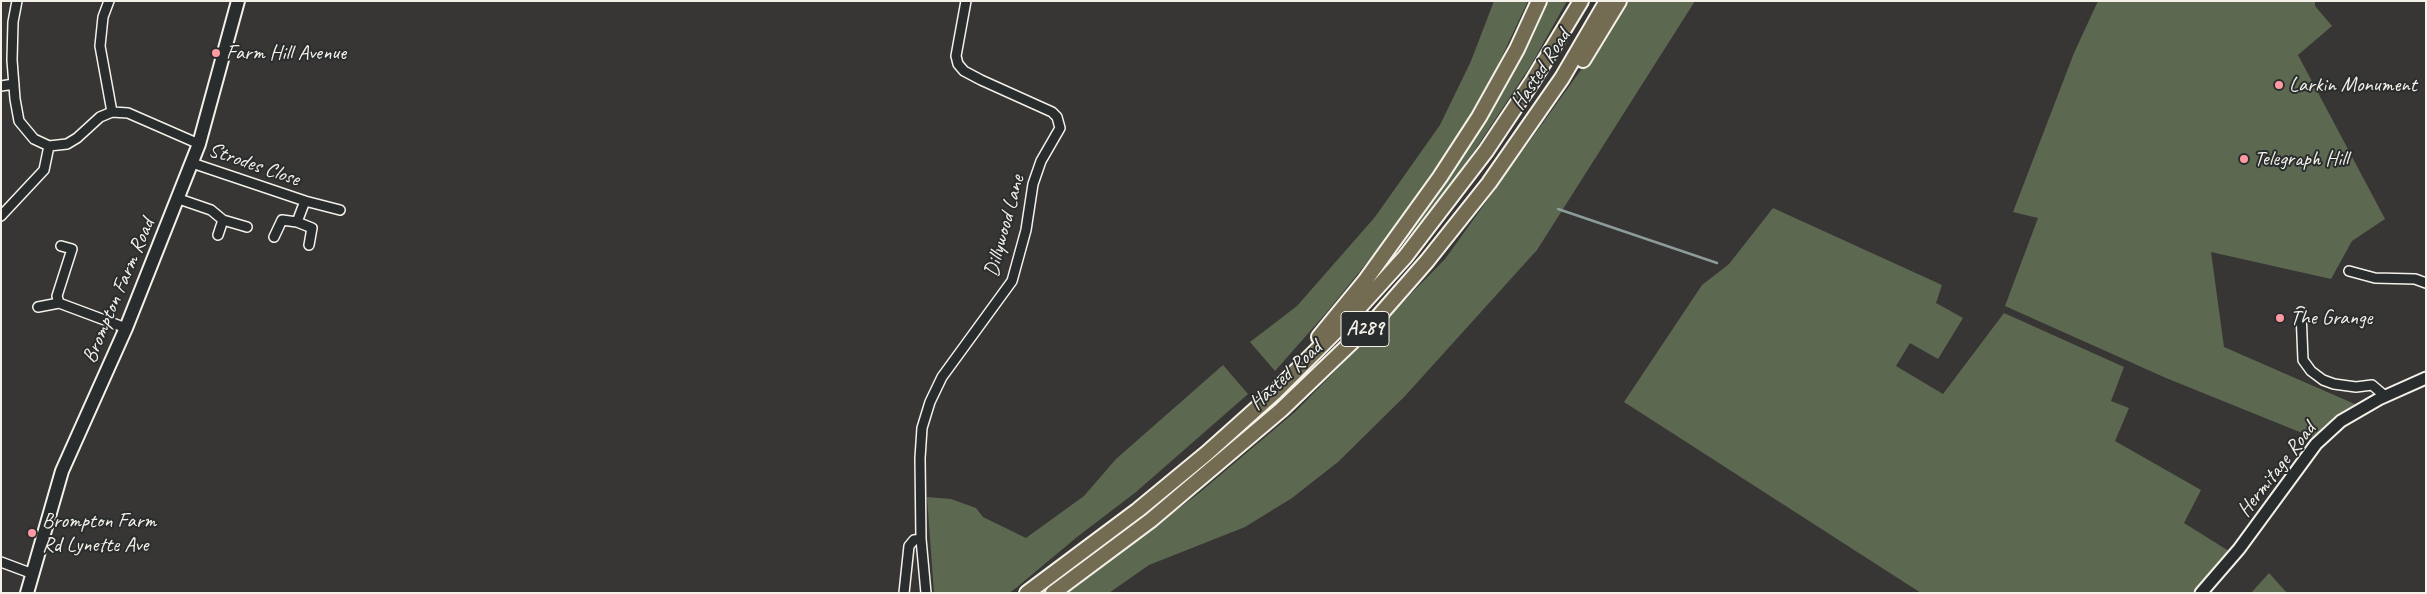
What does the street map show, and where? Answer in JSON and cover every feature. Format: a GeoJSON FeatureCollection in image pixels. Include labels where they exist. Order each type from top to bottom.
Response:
{"type":"FeatureCollection","features":[{"type":"Feature","properties":{"kind":"main road","name":"Brompton Farm Road"},"geometry":{"type":"LineString","coordinates":[[27,593],[62,471],[126,328],[179,199],[199,144],[238,1]]}},
{"type":"Feature","properties":{"kind":"main road","name":"A289"},"geometry":{"type":"LineString","coordinates":[[1275,392],[1365,281],[1416,212],[1479,116],[1516,49],[1539,1]]}},
{"type":"Feature","properties":{"kind":"main road","name":"Hasted Road"},"geometry":{"type":"LineString","coordinates":[[1027,593],[1138,510],[1207,453],[1275,392],[1338,330],[1405,257],[1510,117],[1581,1]]}},
{"type":"Feature","properties":{"kind":"main road","name":"Hasted Road"},"geometry":{"type":"LineString","coordinates":[[1053,593],[1151,520],[1281,410],[1378,317],[1443,241],[1489,183],[1562,78],[1607,1]]}},
{"type":"Feature","properties":{"kind":"main road","name":"A289"},"geometry":{"type":"LineString","coordinates":[[1378,317],[1436,260],[1515,159],[1562,92],[1619,1]]}},
{"type":"Feature","properties":{"kind":"street"},"geometry":{"type":"LineString","coordinates":[[17,1],[13,22],[14,84],[20,121],[34,139],[49,146],[68,144],[100,117],[112,112],[128,113],[199,144]]}},
{"type":"Feature","properties":{"kind":"street"},"geometry":{"type":"LineString","coordinates":[[109,1],[103,17],[100,46],[112,112]]}},
{"type":"Feature","properties":{"kind":"street","name":"Dillywood Lane"},"geometry":{"type":"LineString","coordinates":[[926,593],[921,540],[920,458],[922,428],[930,402],[942,378],[1012,281],[1026,230],[1033,184],[1041,161],[1060,128],[1057,117],[1052,112],[981,80],[964,71],[958,64],[956,56],[966,1]]}},
{"type":"Feature","properties":{"kind":"street"},"geometry":{"type":"LineString","coordinates":[[1,86],[14,84]]}},
{"type":"Feature","properties":{"kind":"street"},"geometry":{"type":"LineString","coordinates":[[1,216],[44,170],[49,146]]}},
{"type":"Feature","properties":{"kind":"street","name":"Strodes Close"},"geometry":{"type":"LineString","coordinates":[[192,163],[340,210]]}},
{"type":"Feature","properties":{"kind":"street"},"geometry":{"type":"LineString","coordinates":[[179,199],[211,210],[223,220],[247,227]]}},
{"type":"Feature","properties":{"kind":"street","name":"Strodes Close"},"geometry":{"type":"LineString","coordinates":[[298,222],[305,200]]}},
{"type":"Feature","properties":{"kind":"street"},"geometry":{"type":"LineString","coordinates":[[218,235],[223,220]]}},
{"type":"Feature","properties":{"kind":"street","name":"Strodes Close"},"geometry":{"type":"LineString","coordinates":[[274,231],[282,220],[298,222],[312,228],[312,241]]}},
{"type":"Feature","properties":{"kind":"street"},"geometry":{"type":"LineString","coordinates":[[59,303],[57,296],[72,250],[61,246]]}},
{"type":"Feature","properties":{"kind":"street"},"geometry":{"type":"LineString","coordinates":[[2349,271],[2375,278],[2415,279],[2426,283]]}},
{"type":"Feature","properties":{"kind":"street"},"geometry":{"type":"LineString","coordinates":[[38,307],[59,303],[126,328]]}},
{"type":"Feature","properties":{"kind":"street"},"geometry":{"type":"LineString","coordinates":[[2301,312],[2303,360],[2311,371],[2323,380],[2334,384],[2356,387],[2372,385],[2385,396]]}},
{"type":"Feature","properties":{"kind":"street","name":"Hermitage Road"},"geometry":{"type":"LineString","coordinates":[[2201,593],[2239,549],[2316,444],[2341,421],[2385,396],[2426,378]]}},
{"type":"Feature","properties":{"kind":"street"},"geometry":{"type":"LineString","coordinates":[[904,593],[909,546],[914,540],[921,540]]}},
{"type":"Feature","properties":{"kind":"street"},"geometry":{"type":"LineString","coordinates":[[1,562],[33,574]]}},
{"type":"Feature","properties":{"kind":"green space"},"geometry":{"type":"Polygon","coordinates":[[[1494,1],[1528,1],[1484,95],[1438,167],[1382,244],[1327,312],[1275,371],[1250,342],[1297,306],[1375,217],[1440,125],[1471,61],[1494,1]]]}},
{"type":"Feature","properties":{"kind":"green space"},"geometry":{"type":"Polygon","coordinates":[[[1544,1],[1567,1],[1531,65],[1477,147],[1436,205],[1390,259],[1388,257],[1544,1]]]}},
{"type":"Feature","properties":{"kind":"green space"},"geometry":{"type":"Polygon","coordinates":[[[1624,1],[1695,1],[1537,250],[1405,396],[1338,462],[1292,498],[1245,527],[1149,565],[1109,593],[1066,593],[1199,493],[1296,411],[1445,259],[1593,53],[1624,1]]]}},
{"type":"Feature","properties":{"kind":"green space"},"geometry":{"type":"Polygon","coordinates":[[[2098,1],[2315,1],[2315,6],[2332,26],[2298,55],[2385,219],[2352,241],[2331,279],[2211,252],[2224,347],[2357,405],[2312,437],[2166,378],[2005,306],[2038,218],[2013,212],[2074,53],[2098,1]]]}},
{"type":"Feature","properties":{"kind":"green space"},"geometry":{"type":"Polygon","coordinates":[[[1773,208],[1942,285],[1936,303],[1963,318],[1938,359],[1910,343],[1896,366],[1943,394],[2004,313],[2124,367],[2111,401],[2129,408],[2115,441],[2201,490],[2184,523],[2232,553],[2194,593],[1921,593],[1624,402],[1702,285],[1729,264],[1773,208]]]}},
{"type":"Feature","properties":{"kind":"green space"},"geometry":{"type":"Polygon","coordinates":[[[1223,365],[1248,394],[1136,492],[1077,537],[1016,588],[1009,593],[934,593],[927,497],[951,499],[976,508],[983,517],[1026,538],[1084,496],[1116,459],[1223,365]]]}},
{"type":"Feature","properties":{"kind":"green space"},"geometry":{"type":"Polygon","coordinates":[[[2269,573],[2287,593],[2251,593],[2269,573]]]}},
{"type":"Feature","properties":{"kind":"waterway"},"geometry":{"type":"LineString","coordinates":[[1558,209],[1717,263]]}},
{"type":"Feature","properties":{"kind":"place","name":"Farm Hill Avenue"},"geometry":{"type":"Point","coordinates":[216,53]}},
{"type":"Feature","properties":{"kind":"place","name":"Larkin Monument"},"geometry":{"type":"Point","coordinates":[2279,85]}},
{"type":"Feature","properties":{"kind":"place","name":"Telegraph Hill"},"geometry":{"type":"Point","coordinates":[2244,159]}},
{"type":"Feature","properties":{"kind":"place","name":"The Grange"},"geometry":{"type":"Point","coordinates":[2280,318]}},
{"type":"Feature","properties":{"kind":"place","name":"Brompton Farm Rd Lynette Ave"},"geometry":{"type":"Point","coordinates":[32,533]}}]}
